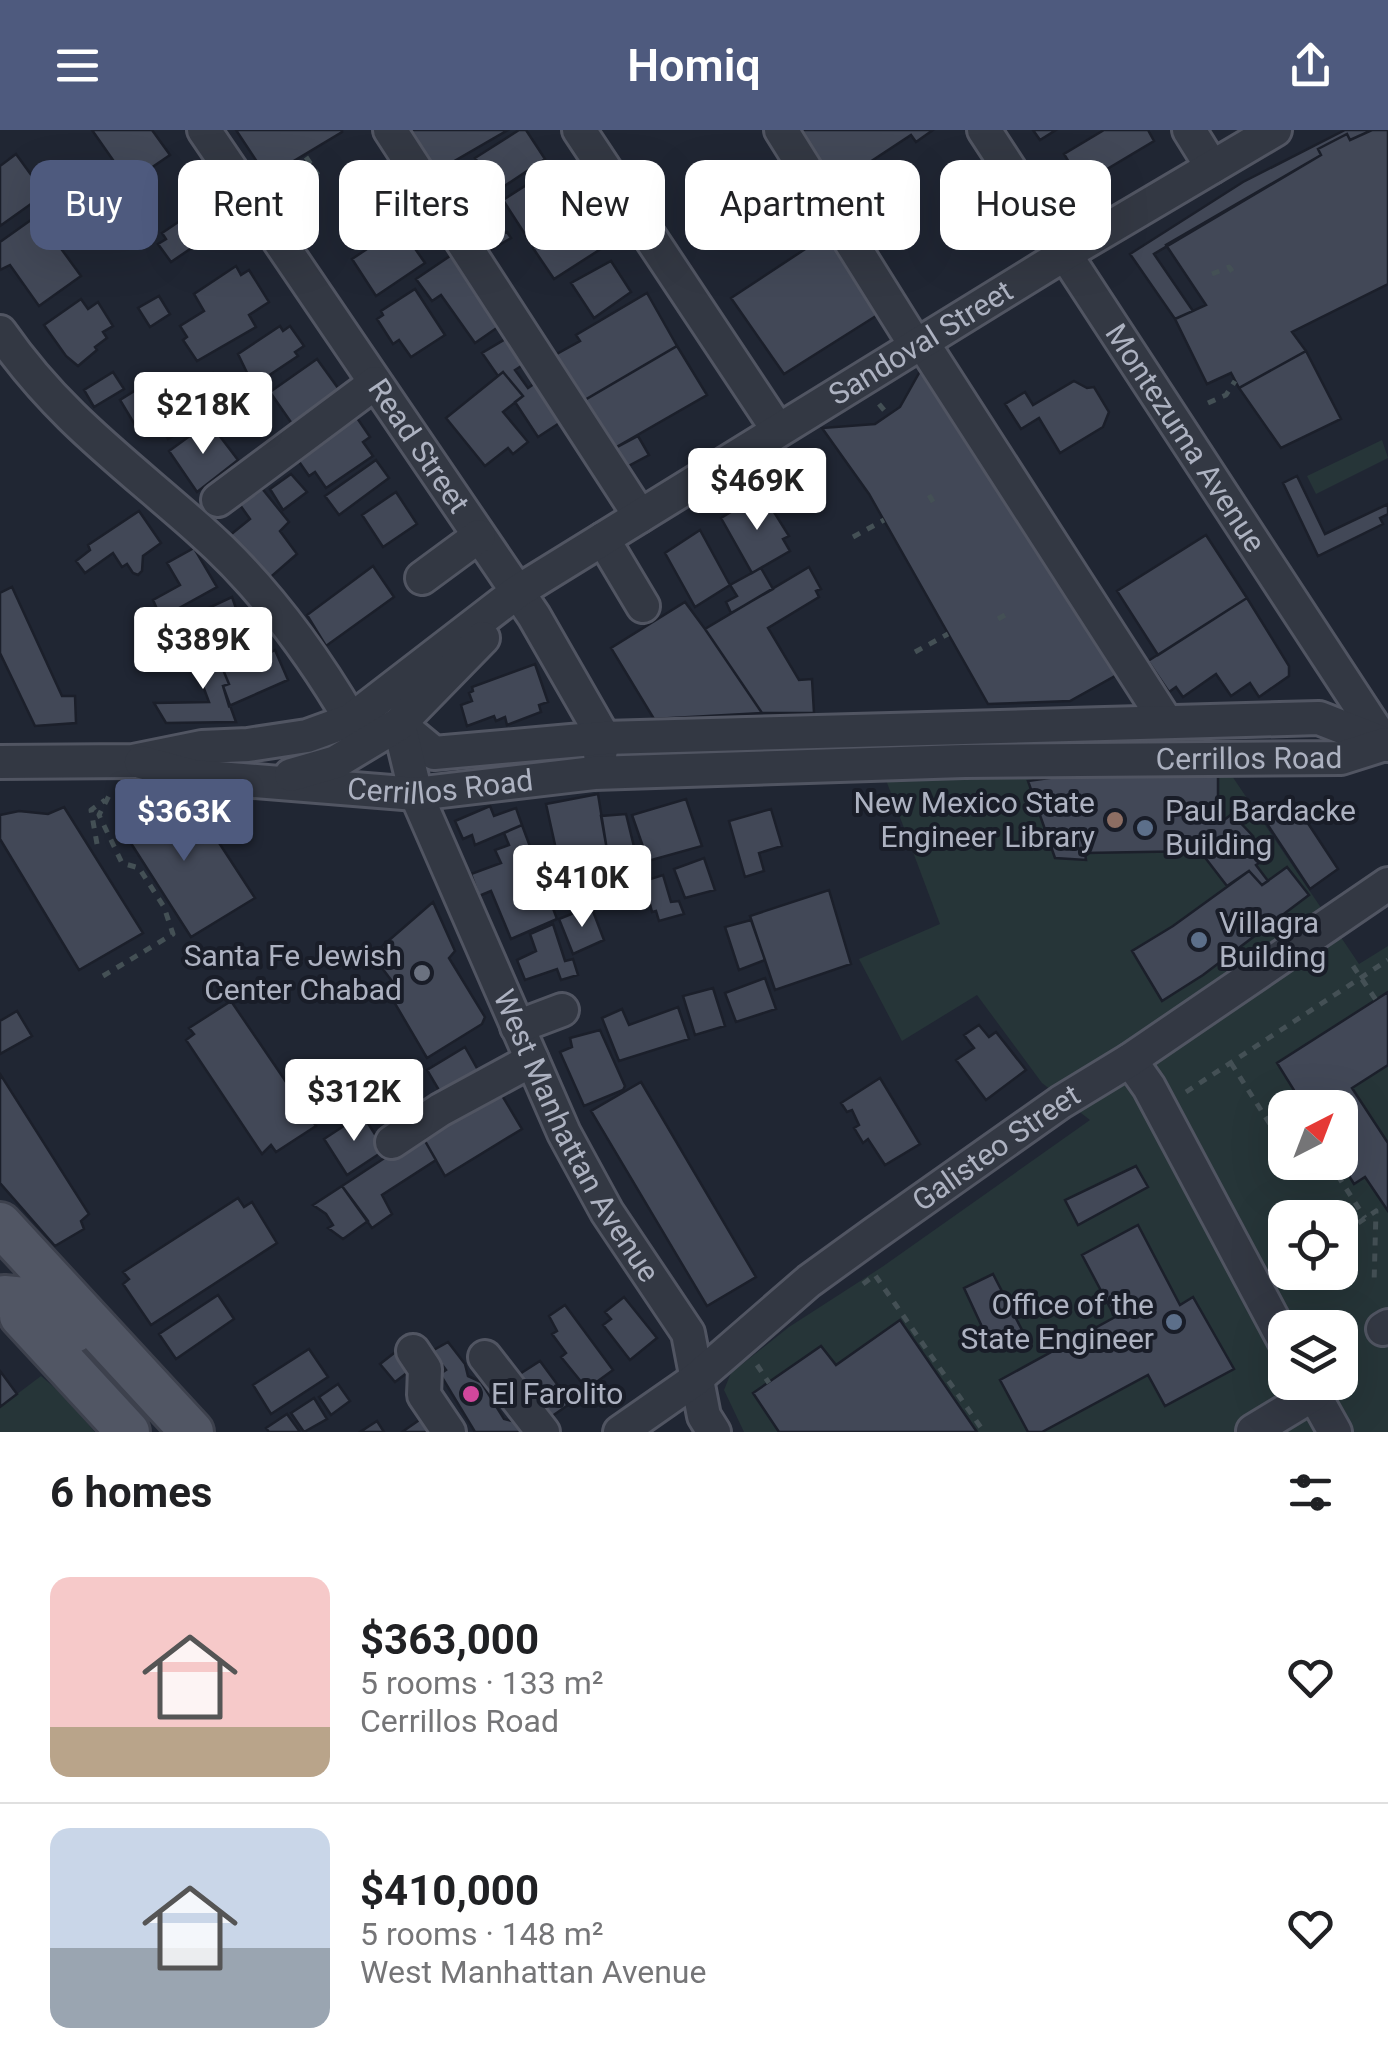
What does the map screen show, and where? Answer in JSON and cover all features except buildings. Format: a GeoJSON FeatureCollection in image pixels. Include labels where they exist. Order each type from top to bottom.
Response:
{"type":"FeatureCollection","features":[{"type":"Feature","properties":{"kind":"main road"},"geometry":{"type":"LineString","coordinates":[[0,1224],[179,1416]]}},
{"type":"Feature","properties":{"kind":"main road"},"geometry":{"type":"LineString","coordinates":[[1,1288],[45,1273]]}},
{"type":"Feature","properties":{"kind":"main road"},"geometry":{"type":"LineString","coordinates":[[1,1288],[46,1301],[97,1356],[179,1416]]}},
{"type":"Feature","properties":{"kind":"main road"},"geometry":{"type":"LineString","coordinates":[[1,1288],[128,1432]]}},
{"type":"Feature","properties":{"kind":"street","name":"Read Street"},"geometry":{"type":"LineString","coordinates":[[204,130],[517,592],[604,738]]}},
{"type":"Feature","properties":{"kind":"street"},"geometry":{"type":"LineString","coordinates":[[390,130],[640,516]]}},
{"type":"Feature","properties":{"kind":"street"},"geometry":{"type":"LineString","coordinates":[[579,130],[778,430]]}},
{"type":"Feature","properties":{"kind":"street"},"geometry":{"type":"LineString","coordinates":[[781,130],[1165,720]]}},
{"type":"Feature","properties":{"kind":"street","name":"Montezuma Avenue"},"geometry":{"type":"LineString","coordinates":[[984,130],[1387,745]]}},
{"type":"Feature","properties":{"kind":"street"},"geometry":{"type":"LineString","coordinates":[[1188,130],[1212,167]]}},
{"type":"Feature","properties":{"kind":"street","name":"Sandoval Street"},"geometry":{"type":"LineString","coordinates":[[351,720],[517,592],[1065,254],[1275,130]]}},
{"type":"Feature","properties":{"kind":"street"},"geometry":{"type":"LineString","coordinates":[[0,332],[58,407],[202,532],[252,583],[305,651],[351,720]]}},
{"type":"Feature","properties":{"kind":"street"},"geometry":{"type":"LineString","coordinates":[[218,500],[375,383]]}},
{"type":"Feature","properties":{"kind":"street"},"geometry":{"type":"LineString","coordinates":[[422,578],[480,536]]}},
{"type":"Feature","properties":{"kind":"street"},"geometry":{"type":"LineString","coordinates":[[603,539],[643,606]]}},
{"type":"Feature","properties":{"kind":"street","name":"Sandoval Street"},"geometry":{"type":"LineString","coordinates":[[272,780],[336,762],[399,724],[475,648],[517,592]]}},
{"type":"Feature","properties":{"kind":"street","name":"Cerrillos Road"},"geometry":{"type":"LineString","coordinates":[[248,745],[280,758],[305,757],[399,724],[434,753],[604,738],[1320,718],[1387,745]]}},
{"type":"Feature","properties":{"kind":"street","name":"Cerrillos Road"},"geometry":{"type":"LineString","coordinates":[[134,760],[202,747],[307,736],[351,720]]}},
{"type":"Feature","properties":{"kind":"street","name":"West Manhattan Avenue"},"geometry":{"type":"LineString","coordinates":[[399,724],[416,794],[564,1133],[607,1212],[688,1333],[704,1416],[714,1432]]}},
{"type":"Feature","properties":{"kind":"street"},"geometry":{"type":"LineString","coordinates":[[594,773],[604,738]]}},
{"type":"Feature","properties":{"kind":"street","name":"Cerrillos Road"},"geometry":{"type":"LineString","coordinates":[[4,753],[134,760],[192,776],[416,794],[594,773],[964,761],[1341,758],[1387,745]]}},
{"type":"Feature","properties":{"kind":"street","name":"Galisteo Street"},"geometry":{"type":"LineString","coordinates":[[620,1432],[696,1378],[809,1281],[1061,1102],[1130,1060],[1388,884]]}},
{"type":"Feature","properties":{"kind":"street"},"geometry":{"type":"LineString","coordinates":[[518,1027],[562,1010]]}},
{"type":"Feature","properties":{"kind":"street"},"geometry":{"type":"LineString","coordinates":[[392,1142],[440,1110],[532,1060]]}},
{"type":"Feature","properties":{"kind":"street"},"geometry":{"type":"LineString","coordinates":[[1130,1060],[1268,1310]]}},
{"type":"Feature","properties":{"kind":"street"},"geometry":{"type":"LineString","coordinates":[[413,1350],[425,1369],[424,1395],[449,1432]]}},
{"type":"Feature","properties":{"kind":"street"},"geometry":{"type":"LineString","coordinates":[[485,1357],[543,1432]]}},
{"type":"Feature","properties":{"kind":"street"},"geometry":{"type":"LineString","coordinates":[[1253,1431],[1294,1400]]}},
{"type":"Feature","properties":{"kind":"street"},"geometry":{"type":"LineString","coordinates":[[1317,1400],[1335,1432]]}},
{"type":"Feature","properties":{"kind":"path"},"geometry":{"type":"LineString","coordinates":[[1212,274],[1229,267],[1236,278]]}},
{"type":"Feature","properties":{"kind":"path"},"geometry":{"type":"LineString","coordinates":[[1208,403],[1226,396],[1236,381]]}},
{"type":"Feature","properties":{"kind":"path"},"geometry":{"type":"LineString","coordinates":[[929,495],[935,505]]}},
{"type":"Feature","properties":{"kind":"path"},"geometry":{"type":"LineString","coordinates":[[853,536],[884,520]]}},
{"type":"Feature","properties":{"kind":"path"},"geometry":{"type":"LineString","coordinates":[[998,619],[1010,612]]}},
{"type":"Feature","properties":{"kind":"path"},"geometry":{"type":"LineString","coordinates":[[916,652],[948,634]]}},
{"type":"Feature","properties":{"kind":"path"},"geometry":{"type":"LineString","coordinates":[[166,791],[193,824],[214,830]]}},
{"type":"Feature","properties":{"kind":"path"},"geometry":{"type":"LineString","coordinates":[[97,844],[91,810],[111,793],[99,815],[122,862],[139,868],[158,896],[173,934],[103,976]]}},
{"type":"Feature","properties":{"kind":"path"},"geometry":{"type":"LineString","coordinates":[[1186,1092],[1388,960]]}},
{"type":"Feature","properties":{"kind":"path"},"geometry":{"type":"LineString","coordinates":[[1353,966],[1376,1000]]}},
{"type":"Feature","properties":{"kind":"path"},"geometry":{"type":"LineString","coordinates":[[1230,1063],[1268,1121]]}},
{"type":"Feature","properties":{"kind":"path"},"geometry":{"type":"LineString","coordinates":[[1340,1180],[1364,1218]]}},
{"type":"Feature","properties":{"kind":"path"},"geometry":{"type":"LineString","coordinates":[[1358,1222],[1384,1206]]}},
{"type":"Feature","properties":{"kind":"path"},"geometry":{"type":"LineString","coordinates":[[1374,1285],[1376,1210]]}},
{"type":"Feature","properties":{"kind":"path"},"geometry":{"type":"LineString","coordinates":[[863,1284],[875,1275],[984,1432]]}},
{"type":"Feature","properties":{"kind":"path"},"geometry":{"type":"LineString","coordinates":[[750,1354],[769,1382]]}},
{"type":"Feature","properties":{"kind":"shaded area"},"geometry":{"type":"Polygon","coordinates":[[[1382,440],[1388,458],[1316,494],[1307,476],[1382,440]]]}},
{"type":"Feature","properties":{"kind":"shaded area"},"geometry":{"type":"Polygon","coordinates":[[[1230,773],[1359,964],[1388,946],[1388,1432],[744,1432],[724,1390],[731,1373],[789,1327],[882,1267],[1090,1120],[1042,1083],[977,995],[902,1041],[859,959],[940,924],[886,780],[1012,774],[1230,773]]]}},
{"type":"Feature","properties":{"kind":"shaded area"},"geometry":{"type":"Polygon","coordinates":[[[41,1376],[95,1432],[0,1432],[0,1407],[41,1376]]]}},
{"type":"Feature","properties":{"kind":"place","name":"New Mexico State Engineer Library"},"geometry":{"type":"Point","coordinates":[1115,820]}},
{"type":"Feature","properties":{"kind":"place","name":"Paul Bardacke Building"},"geometry":{"type":"Point","coordinates":[1145,828]}},
{"type":"Feature","properties":{"kind":"place","name":"Villagra Building"},"geometry":{"type":"Point","coordinates":[1199,940]}},
{"type":"Feature","properties":{"kind":"place","name":"Santa Fe Jewish Center Chabad"},"geometry":{"type":"Point","coordinates":[422,973]}},
{"type":"Feature","properties":{"kind":"place","name":"Office of the State Engineer"},"geometry":{"type":"Point","coordinates":[1174,1322]}},
{"type":"Feature","properties":{"kind":"place","name":"El Farolito"},"geometry":{"type":"Point","coordinates":[471,1394]}}]}
